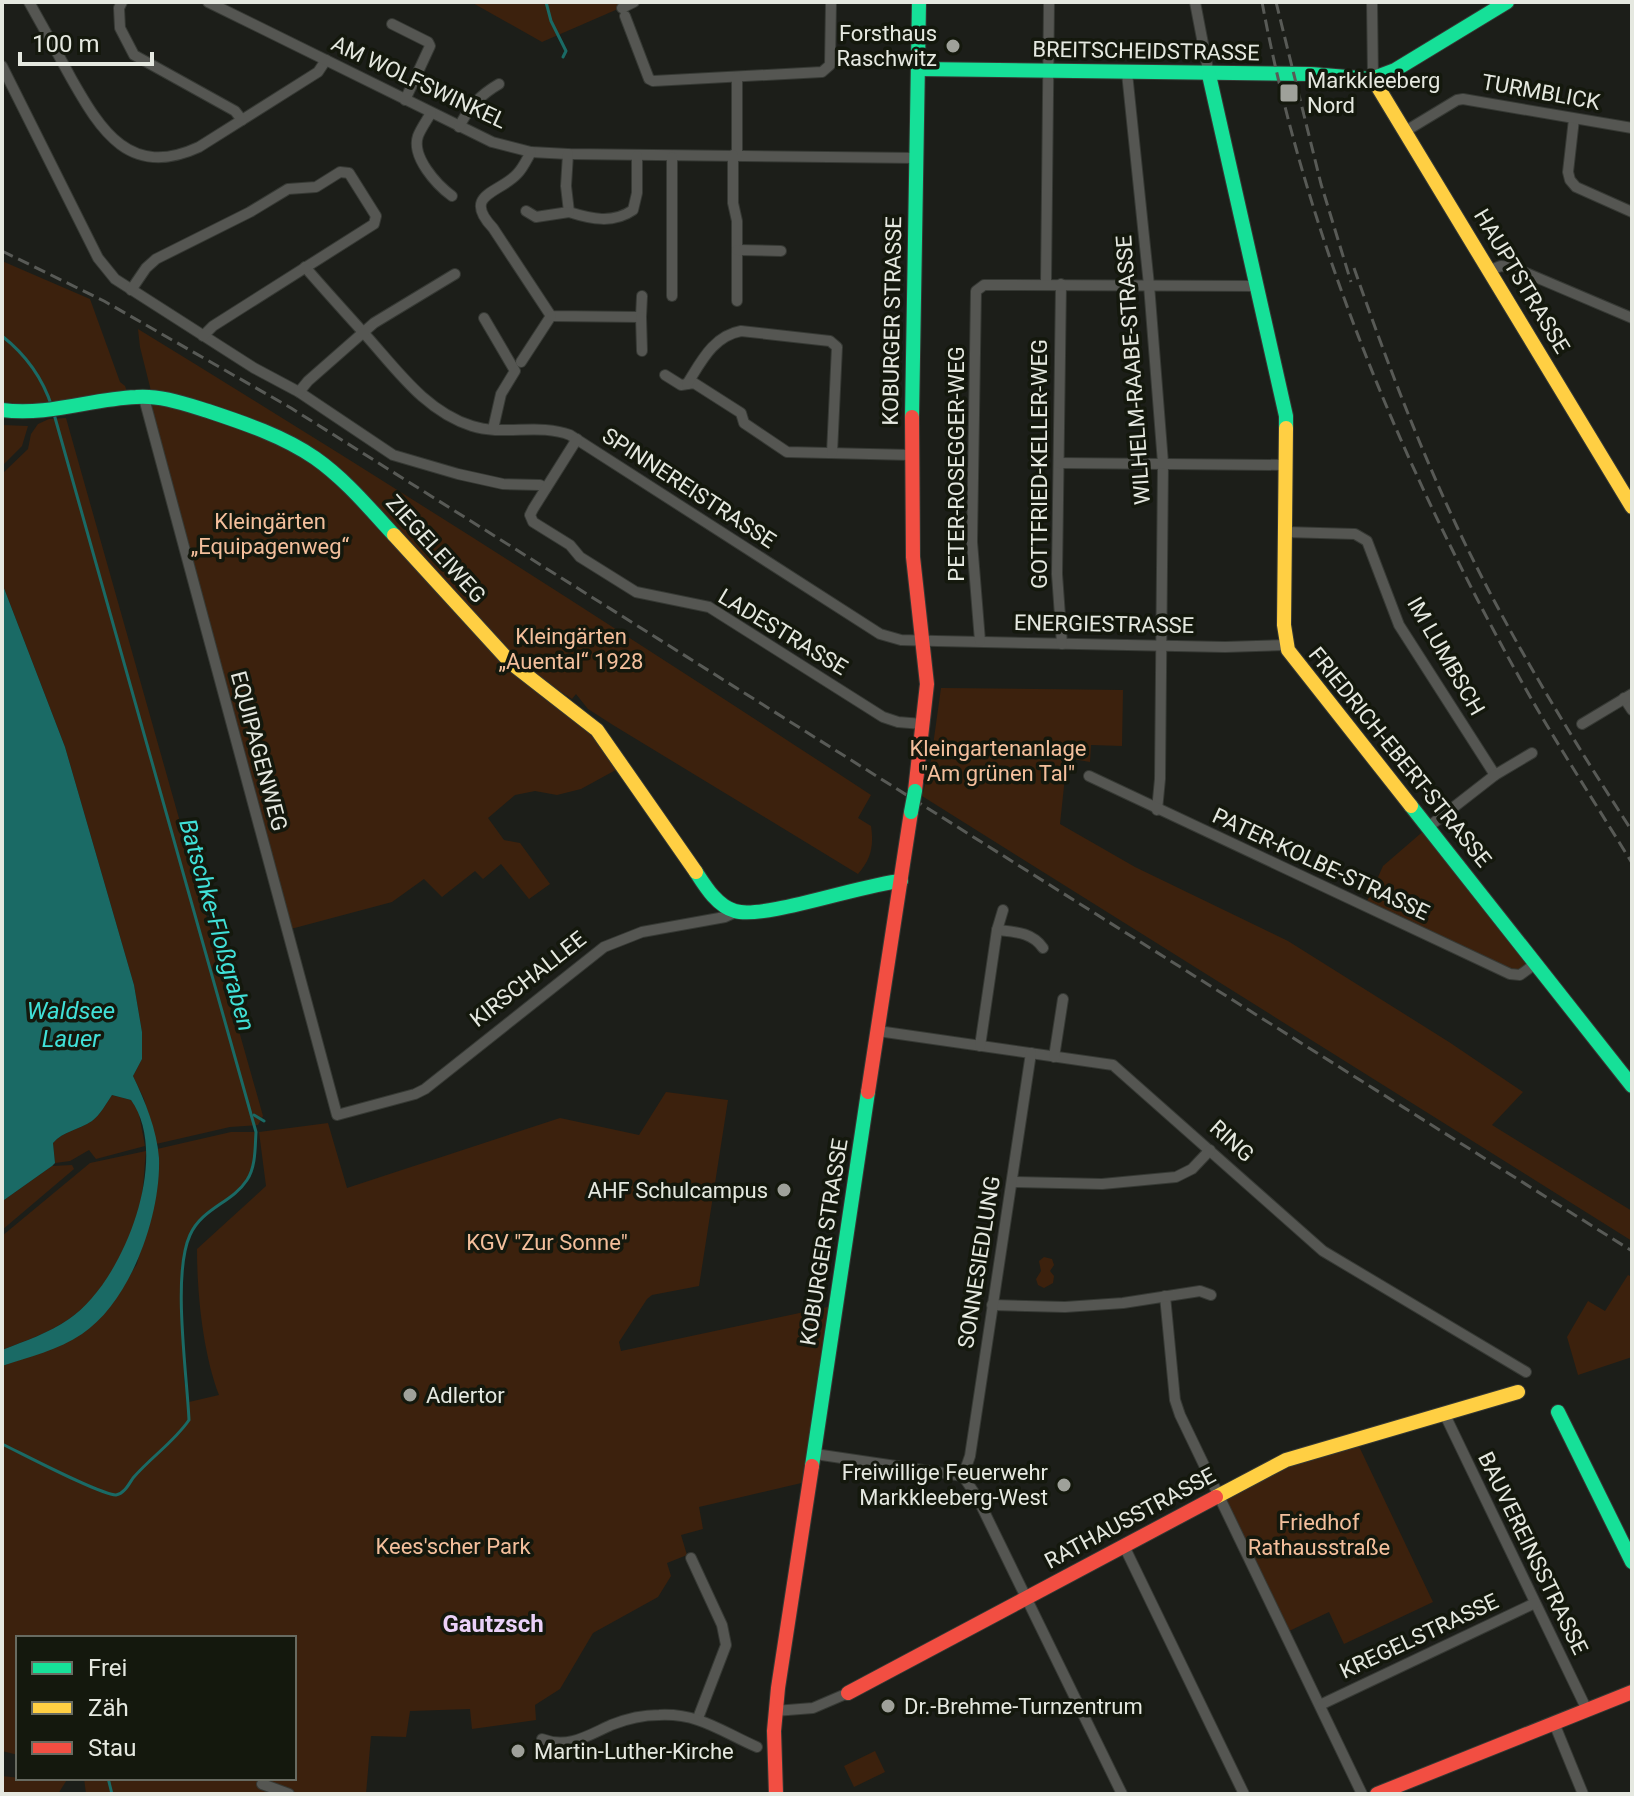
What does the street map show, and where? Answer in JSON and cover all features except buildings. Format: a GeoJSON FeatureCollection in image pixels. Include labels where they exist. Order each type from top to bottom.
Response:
{"type":"FeatureCollection","features":[{"type":"Feature","properties":{"kind":"main road","name":"KOBURGER STRASSE"},"geometry":{"type":"LineString","coordinates":[[776,1794],[775,1711],[915,791],[922,724],[924,696],[918,667],[920,641],[913,557],[911,455],[919,2]]}},
{"type":"Feature","properties":{"kind":"main road"},"geometry":{"type":"LineString","coordinates":[[1373,79],[1395,70],[1507,2]]}},
{"type":"Feature","properties":{"kind":"main road","name":"BREITSCHEIDSTRASSE"},"geometry":{"type":"LineString","coordinates":[[918,69],[1311,74],[1373,79]]}},
{"type":"Feature","properties":{"kind":"main road"},"geometry":{"type":"LineString","coordinates":[[1389,107],[1388,89],[1395,70]]}},
{"type":"Feature","properties":{"kind":"main road","name":"FRIEDRICH-EBERT-STRASSE"},"geometry":{"type":"LineString","coordinates":[[1209,75],[1285,406],[1286,645],[1294,661],[1632,1086]]}},
{"type":"Feature","properties":{"kind":"main road","name":"HAUPTSTRASSE"},"geometry":{"type":"LineString","coordinates":[[1373,79],[1632,507]]}},
{"type":"Feature","properties":{"kind":"main road","name":"ZIEGELEIWEG"},"geometry":{"type":"LineString","coordinates":[[2,410],[26,414],[54,412],[147,397],[215,415],[282,440],[315,458],[348,485],[511,663],[584,716],[597,730],[709,891],[724,906],[736,912]]}},
{"type":"Feature","properties":{"kind":"main road","name":"KIRSCHALLEE"},"geometry":{"type":"LineString","coordinates":[[736,912],[767,910],[878,883],[901,881]]}},
{"type":"Feature","properties":{"kind":"main road","name":"RATHAUSSTRASSE"},"geometry":{"type":"LineString","coordinates":[[848,1693],[1286,1460],[1518,1392]]}},
{"type":"Feature","properties":{"kind":"main road"},"geometry":{"type":"LineString","coordinates":[[1558,1412],[1632,1562]]}},
{"type":"Feature","properties":{"kind":"main road"},"geometry":{"type":"LineString","coordinates":[[1377,1794],[1632,1692]]}},
{"type":"Feature","properties":{"kind":"street"},"geometry":{"type":"LineString","coordinates":[[29,2],[99,126],[121,146],[162,157],[183,154],[242,120],[318,72],[326,60]]}},
{"type":"Feature","properties":{"kind":"street"},"geometry":{"type":"LineString","coordinates":[[122,2],[119,8],[120,28],[134,55],[235,111],[242,120]]}},
{"type":"Feature","properties":{"kind":"street","name":"AM WOLFSWINKEL"},"geometry":{"type":"LineString","coordinates":[[208,2],[459,127],[492,142],[531,152],[672,157],[917,158]]}},
{"type":"Feature","properties":{"kind":"street"},"geometry":{"type":"LineString","coordinates":[[634,2],[624,12],[649,79],[653,81],[822,72],[830,65],[831,2]]}},
{"type":"Feature","properties":{"kind":"street"},"geometry":{"type":"LineString","coordinates":[[1049,2],[1046,284],[1257,286]]}},
{"type":"Feature","properties":{"kind":"street"},"geometry":{"type":"LineString","coordinates":[[1195,2],[1209,75]]}},
{"type":"Feature","properties":{"kind":"street"},"geometry":{"type":"LineString","coordinates":[[1372,2],[1373,79]]}},
{"type":"Feature","properties":{"kind":"street"},"geometry":{"type":"LineString","coordinates":[[392,24],[428,42],[430,46],[405,100]]}},
{"type":"Feature","properties":{"kind":"street"},"geometry":{"type":"LineString","coordinates":[[2,66],[98,258],[115,279],[203,336],[299,392],[393,455],[503,484],[540,485],[546,488]]}},
{"type":"Feature","properties":{"kind":"street","name":"WILHELM-RAABE-STRASSE"},"geometry":{"type":"LineString","coordinates":[[1127,73],[1149,285],[1163,463],[1160,779],[1157,810]]}},
{"type":"Feature","properties":{"kind":"street"},"geometry":{"type":"LineString","coordinates":[[737,77],[733,203],[737,221],[737,301]]}},
{"type":"Feature","properties":{"kind":"street"},"geometry":{"type":"LineString","coordinates":[[459,127],[482,94],[499,84]]}},
{"type":"Feature","properties":{"kind":"street","name":"TURMBLICK"},"geometry":{"type":"LineString","coordinates":[[1404,132],[1463,99],[1632,128]]}},
{"type":"Feature","properties":{"kind":"street"},"geometry":{"type":"LineString","coordinates":[[431,113],[417,138],[417,148],[439,186],[452,196]]}},
{"type":"Feature","properties":{"kind":"street"},"geometry":{"type":"LineString","coordinates":[[1574,119],[1568,172],[1570,180],[1576,187],[1632,212]]}},
{"type":"Feature","properties":{"kind":"street"},"geometry":{"type":"LineString","coordinates":[[531,152],[519,172],[493,189],[481,204],[483,217],[551,316]]}},
{"type":"Feature","properties":{"kind":"street"},"geometry":{"type":"LineString","coordinates":[[568,154],[566,186],[569,212]]}},
{"type":"Feature","properties":{"kind":"street"},"geometry":{"type":"LineString","coordinates":[[526,211],[536,217],[569,212],[601,220],[622,218],[633,210],[637,193],[637,156]]}},
{"type":"Feature","properties":{"kind":"street"},"geometry":{"type":"LineString","coordinates":[[672,157],[672,296]]}},
{"type":"Feature","properties":{"kind":"street"},"geometry":{"type":"LineString","coordinates":[[131,290],[156,259],[250,212],[288,189],[316,187],[345,171],[363,194],[377,220],[213,326],[203,336]]}},
{"type":"Feature","properties":{"kind":"street"},"geometry":{"type":"LineString","coordinates":[[737,250],[781,251]]}},
{"type":"Feature","properties":{"kind":"street"},"geometry":{"type":"LineString","coordinates":[[1490,270],[1501,266],[1512,267],[1632,318]]}},
{"type":"Feature","properties":{"kind":"street"},"geometry":{"type":"LineString","coordinates":[[305,267],[422,398],[453,418],[475,427],[561,431],[577,439]]}},
{"type":"Feature","properties":{"kind":"street"},"geometry":{"type":"LineString","coordinates":[[299,392],[362,331],[455,274]]}},
{"type":"Feature","properties":{"kind":"street","name":"PETER-ROSEGGER-WEG"},"geometry":{"type":"LineString","coordinates":[[980,641],[972,542],[976,291],[984,285],[1046,284]]}},
{"type":"Feature","properties":{"kind":"street","name":"GOTTFRIED-KELLER-WEG"},"geometry":{"type":"LineString","coordinates":[[1061,284],[1057,574],[1062,644]]}},
{"type":"Feature","properties":{"kind":"street"},"geometry":{"type":"LineString","coordinates":[[642,296],[642,351]]}},
{"type":"Feature","properties":{"kind":"street"},"geometry":{"type":"LineString","coordinates":[[551,316],[641,317]]}},
{"type":"Feature","properties":{"kind":"street"},"geometry":{"type":"LineString","coordinates":[[521,362],[551,316]]}},
{"type":"Feature","properties":{"kind":"street"},"geometry":{"type":"LineString","coordinates":[[484,318],[515,371],[501,394],[493,429]]}},
{"type":"Feature","properties":{"kind":"street"},"geometry":{"type":"LineString","coordinates":[[687,384],[713,345],[732,332],[830,341],[837,347],[832,453]]}},
{"type":"Feature","properties":{"kind":"street"},"geometry":{"type":"LineString","coordinates":[[665,375],[681,385],[694,383],[741,413],[744,423],[787,452],[911,455]]}},
{"type":"Feature","properties":{"kind":"street","name":"EQUIPAGENWEG"},"geometry":{"type":"LineString","coordinates":[[147,397],[145,402],[337,1115]]}},
{"type":"Feature","properties":{"kind":"street","name":"SPINNEREISTRASSE"},"geometry":{"type":"LineString","coordinates":[[546,488],[577,439],[880,634],[920,641]]}},
{"type":"Feature","properties":{"kind":"street"},"geometry":{"type":"LineString","coordinates":[[1059,463],[1286,465]]}},
{"type":"Feature","properties":{"kind":"street","name":"LADESTRASSE"},"geometry":{"type":"LineString","coordinates":[[546,488],[530,515],[533,522],[570,545],[580,557],[636,592],[709,607],[883,717],[922,724]]}},
{"type":"Feature","properties":{"kind":"street","name":"IM LUMBSCH"},"geometry":{"type":"LineString","coordinates":[[1285,532],[1355,534],[1367,541],[1399,625],[1495,775]]}},
{"type":"Feature","properties":{"kind":"street","name":"ENERGIESTRASSE"},"geometry":{"type":"LineString","coordinates":[[920,641],[1225,647],[1286,645]]}},
{"type":"Feature","properties":{"kind":"street"},"geometry":{"type":"LineString","coordinates":[[1582,724],[1628,696],[1632,710]]}},
{"type":"Feature","properties":{"kind":"street"},"geometry":{"type":"LineString","coordinates":[[1427,828],[1495,775],[1532,753]]}},
{"type":"Feature","properties":{"kind":"street","name":"PATER-KOLBE-STRASSE"},"geometry":{"type":"LineString","coordinates":[[1089,776],[1510,974],[1519,976],[1535,964]]}},
{"type":"Feature","properties":{"kind":"street"},"geometry":{"type":"LineString","coordinates":[[980,1046],[997,930],[1003,910]]}},
{"type":"Feature","properties":{"kind":"street","name":"KIRSCHALLEE"},"geometry":{"type":"LineString","coordinates":[[337,1115],[425,1089],[604,947],[642,932],[725,917],[736,912]]}},
{"type":"Feature","properties":{"kind":"street"},"geometry":{"type":"LineString","coordinates":[[997,930],[1025,933],[1043,948]]}},
{"type":"Feature","properties":{"kind":"street"},"geometry":{"type":"LineString","coordinates":[[1054,1057],[1063,999]]}},
{"type":"Feature","properties":{"kind":"street","name":"RING"},"geometry":{"type":"LineString","coordinates":[[878,1031],[1113,1065],[1323,1251],[1526,1372]]}},
{"type":"Feature","properties":{"kind":"street","name":"SONNESIEDLUNG"},"geometry":{"type":"LineString","coordinates":[[963,1476],[970,1456],[1031,1053]]}},
{"type":"Feature","properties":{"kind":"street"},"geometry":{"type":"LineString","coordinates":[[1012,1182],[1102,1184],[1176,1177],[1192,1169],[1210,1150]]}},
{"type":"Feature","properties":{"kind":"street"},"geometry":{"type":"LineString","coordinates":[[992,1305],[1065,1307],[1123,1303],[1200,1291],[1211,1295]]}},
{"type":"Feature","properties":{"kind":"street"},"geometry":{"type":"LineString","coordinates":[[1165,1296],[1175,1400],[1362,1794]]}},
{"type":"Feature","properties":{"kind":"street","name":"BAUVEREINSSTRASSE"},"geometry":{"type":"LineString","coordinates":[[1444,1413],[1587,1710]]}},
{"type":"Feature","properties":{"kind":"street"},"geometry":{"type":"LineString","coordinates":[[815,1454],[963,1476],[971,1485],[1122,1794]]}},
{"type":"Feature","properties":{"kind":"street"},"geometry":{"type":"LineString","coordinates":[[1124,1546],[1244,1794]]}},
{"type":"Feature","properties":{"kind":"street"},"geometry":{"type":"LineString","coordinates":[[691,1558],[722,1625],[726,1645],[698,1718]]}},
{"type":"Feature","properties":{"kind":"street","name":"KREGELSTRASSE"},"geometry":{"type":"LineString","coordinates":[[1320,1705],[1535,1603]]}},
{"type":"Feature","properties":{"kind":"street","name":"RATHAUSSTRASSE"},"geometry":{"type":"LineString","coordinates":[[775,1711],[813,1708],[848,1693]]}},
{"type":"Feature","properties":{"kind":"street"},"geometry":{"type":"LineString","coordinates":[[542,1739],[556,1744],[585,1738],[613,1724],[657,1715],[698,1718],[757,1747]]}},
{"type":"Feature","properties":{"kind":"street"},"geometry":{"type":"LineString","coordinates":[[1554,1723],[1583,1794]]}},
{"type":"Feature","properties":{"kind":"street"},"geometry":{"type":"LineString","coordinates":[[262,1784],[289,1794]]}},
{"type":"Feature","properties":{"kind":"green space"},"geometry":{"type":"Polygon","coordinates":[[[471,2],[634,2],[542,42],[471,2]]]}},
{"type":"Feature","properties":{"kind":"green space"},"geometry":{"type":"Polygon","coordinates":[[[2,261],[90,299],[120,382],[127,392],[47,406],[2,402],[2,261]]]}},
{"type":"Feature","properties":{"kind":"green space","name":"Kleingärten „Auental“ 1928"},"geometry":{"type":"Polygon","coordinates":[[[138,329],[506,559],[871,795],[858,818],[871,826],[872,846],[858,874],[613,725],[588,709],[576,694],[572,699],[528,671],[494,638],[347,475],[314,451],[151,391],[138,329]]]}},
{"type":"Feature","properties":{"kind":"green space","name":"Kleingärten „Equipagenweg“"},"geometry":{"type":"Polygon","coordinates":[[[147,397],[160,399],[315,458],[511,663],[584,716],[623,766],[581,789],[557,795],[535,791],[515,795],[488,818],[504,840],[520,843],[550,884],[529,899],[501,864],[483,879],[475,871],[442,897],[424,879],[392,902],[287,930],[147,397]]]}},
{"type":"Feature","properties":{"kind":"green space"},"geometry":{"type":"Polygon","coordinates":[[[66,418],[263,1116],[258,1125],[230,1127],[156,1144],[144,1099],[133,1076],[142,1059],[142,1032],[134,985],[65,747],[2,583],[2,474],[28,449],[31,434],[38,424],[49,419],[66,418]]]}},
{"type":"Feature","properties":{"kind":"green space"},"geometry":{"type":"Polygon","coordinates":[[[2,425],[28,426],[22,446],[2,466],[2,425]]]}},
{"type":"Feature","properties":{"kind":"green space","name":"Kleingartenanlage \"Am grünen Tal\""},"geometry":{"type":"Polygon","coordinates":[[[941,688],[1123,690],[1122,746],[1091,745],[1090,762],[1067,758],[1060,824],[1135,867],[1288,941],[1523,1092],[1492,1125],[1632,1211],[1632,1241],[922,796],[930,767],[941,688]]]}},
{"type":"Feature","properties":{"kind":"green space"},"geometry":{"type":"Polygon","coordinates":[[[1427,828],[1535,964],[1522,975],[1365,906],[1383,866],[1427,828]]]}},
{"type":"Feature","properties":{"kind":"green space"},"geometry":{"type":"Polygon","coordinates":[[[666,1092],[728,1100],[699,1286],[652,1295],[647,1299],[619,1342],[621,1351],[837,1305],[810,1481],[699,1507],[703,1529],[681,1535],[687,1555],[667,1563],[671,1576],[658,1597],[593,1633],[560,1689],[535,1705],[536,1720],[472,1729],[470,1709],[410,1711],[406,1737],[371,1736],[366,1794],[289,1794],[267,1787],[267,1794],[86,1794],[84,1780],[296,1780],[296,1636],[16,1636],[16,1754],[2,1751],[2,1366],[61,1345],[97,1321],[111,1304],[137,1264],[159,1159],[157,1149],[231,1132],[256,1132],[254,1161],[248,1180],[230,1197],[204,1214],[190,1235],[182,1263],[184,1381],[189,1402],[219,1395],[202,1323],[197,1249],[266,1186],[259,1132],[328,1123],[347,1188],[560,1118],[639,1135],[666,1092]]]}},
{"type":"Feature","properties":{"kind":"green space"},"geometry":{"type":"Polygon","coordinates":[[[112,1095],[131,1100],[138,1109],[145,1146],[96,1159],[89,1150],[70,1161],[55,1163],[53,1143],[92,1121],[112,1095]]]}},
{"type":"Feature","properties":{"kind":"green space"},"geometry":{"type":"Polygon","coordinates":[[[146,1151],[136,1222],[123,1254],[105,1284],[82,1309],[61,1324],[2,1350],[2,1236],[90,1163],[146,1151]]]}},
{"type":"Feature","properties":{"kind":"green space"},"geometry":{"type":"Polygon","coordinates":[[[72,1165],[74,1169],[2,1230],[2,1198],[4,1200],[52,1166],[72,1165]]]}},
{"type":"Feature","properties":{"kind":"green space"},"geometry":{"type":"Polygon","coordinates":[[[1044,1257],[1052,1259],[1054,1265],[1050,1271],[1054,1276],[1053,1283],[1044,1288],[1038,1285],[1036,1279],[1041,1271],[1039,1261],[1044,1257]]]}},
{"type":"Feature","properties":{"kind":"green space"},"geometry":{"type":"Polygon","coordinates":[[[1628,1275],[1632,1277],[1632,1357],[1578,1375],[1567,1337],[1588,1301],[1605,1311],[1628,1275]]]}},
{"type":"Feature","properties":{"kind":"green space","name":"Friedhof Rathausstraße"},"geometry":{"type":"Polygon","coordinates":[[[1355,1438],[1433,1602],[1344,1644],[1329,1612],[1285,1633],[1218,1496],[1355,1438]]]}},
{"type":"Feature","properties":{"kind":"green space"},"geometry":{"type":"Polygon","coordinates":[[[875,1751],[885,1772],[854,1787],[844,1766],[875,1751]]]}},
{"type":"Feature","properties":{"kind":"green space"},"geometry":{"type":"Polygon","coordinates":[[[2,1776],[16,1780],[67,1780],[58,1794],[2,1794],[2,1776]]]}},
{"type":"Feature","properties":{"kind":"water","name":"Waldsee Lauer"},"geometry":{"type":"Polygon","coordinates":[[[2,583],[65,747],[134,985],[142,1032],[142,1059],[133,1076],[150,1116],[159,1158],[155,1205],[148,1230],[140,1255],[115,1301],[73,1340],[2,1366],[2,1350],[45,1333],[69,1319],[89,1302],[107,1278],[136,1217],[144,1185],[146,1153],[142,1124],[131,1100],[112,1095],[92,1121],[53,1143],[55,1163],[52,1166],[4,1200],[2,1198],[2,583]]]}},
{"type":"Feature","properties":{"kind":"waterway"},"geometry":{"type":"LineString","coordinates":[[546,2],[551,21],[566,51],[563,57]]}},
{"type":"Feature","properties":{"kind":"waterway","name":"Batschke‐Floßgraben"},"geometry":{"type":"LineString","coordinates":[[2,336],[32,368],[52,407]]}},
{"type":"Feature","properties":{"kind":"waterway","name":"Batschke‐Floßgraben"},"geometry":{"type":"LineString","coordinates":[[2,1444],[78,1481],[116,1495],[124,1491],[140,1470],[183,1428],[189,1420],[181,1299],[185,1252],[195,1226],[241,1188],[250,1175],[256,1132],[54,414]]}},
{"type":"Feature","properties":{"kind":"waterway"},"geometry":{"type":"LineString","coordinates":[[254,1115],[264,1121]]}},
{"type":"Feature","properties":{"kind":"waterway"},"geometry":{"type":"LineString","coordinates":[[108,1780],[112,1794]]}},
{"type":"Feature","properties":{"kind":"railway"},"geometry":{"type":"LineString","coordinates":[[1262,2],[1304,178],[1332,264],[1398,434],[1476,598],[1519,677],[1632,863]]}},
{"type":"Feature","properties":{"kind":"railway"},"geometry":{"type":"LineString","coordinates":[[1276,2],[1321,184],[1351,282]]}},
{"type":"Feature","properties":{"kind":"railway"},"geometry":{"type":"LineString","coordinates":[[2,251],[104,301],[291,408],[1632,1251]]}},
{"type":"Feature","properties":{"kind":"railway"},"geometry":{"type":"LineString","coordinates":[[1354,268],[1416,433],[1477,568],[1540,683],[1632,831]]}},
{"type":"Feature","properties":{"kind":"traffic: fast"},"geometry":{"type":"LineString","coordinates":[[912,417],[919,2]]}},
{"type":"Feature","properties":{"kind":"traffic: fast"},"geometry":{"type":"LineString","coordinates":[[918,69],[1311,74],[1371,79],[1395,70],[1507,2]]}},
{"type":"Feature","properties":{"kind":"traffic: fast"},"geometry":{"type":"LineString","coordinates":[[1209,75],[1286,416],[1286,428]]}},
{"type":"Feature","properties":{"kind":"traffic: fast"},"geometry":{"type":"LineString","coordinates":[[2,410],[36,411],[119,398],[154,397],[208,411],[249,425],[303,450],[347,484],[394,535]]}},
{"type":"Feature","properties":{"kind":"traffic: fast"},"geometry":{"type":"LineString","coordinates":[[911,812],[915,791]]}},
{"type":"Feature","properties":{"kind":"traffic: fast"},"geometry":{"type":"LineString","coordinates":[[1411,806],[1632,1086]]}},
{"type":"Feature","properties":{"kind":"traffic: fast"},"geometry":{"type":"LineString","coordinates":[[696,872],[723,905],[735,911],[749,912],[767,911],[901,881]]}},
{"type":"Feature","properties":{"kind":"traffic: fast"},"geometry":{"type":"LineString","coordinates":[[812,1466],[868,1092]]}},
{"type":"Feature","properties":{"kind":"traffic: fast"},"geometry":{"type":"LineString","coordinates":[[1558,1412],[1632,1562]]}},
{"type":"Feature","properties":{"kind":"traffic: slow"},"geometry":{"type":"LineString","coordinates":[[1373,79],[1632,507]]}},
{"type":"Feature","properties":{"kind":"traffic: slow"},"geometry":{"type":"LineString","coordinates":[[1286,428],[1284,625],[1288,650],[1411,806]]}},
{"type":"Feature","properties":{"kind":"traffic: slow"},"geometry":{"type":"LineString","coordinates":[[394,535],[511,663],[597,730],[696,872]]}},
{"type":"Feature","properties":{"kind":"traffic: slow"},"geometry":{"type":"LineString","coordinates":[[1216,1497],[1286,1460],[1518,1392]]}},
{"type":"Feature","properties":{"kind":"traffic: jam"},"geometry":{"type":"LineString","coordinates":[[912,417],[913,557],[927,684],[915,791]]}},
{"type":"Feature","properties":{"kind":"traffic: jam"},"geometry":{"type":"LineString","coordinates":[[868,1092],[911,812]]}},
{"type":"Feature","properties":{"kind":"traffic: jam"},"geometry":{"type":"LineString","coordinates":[[776,1794],[774,1731],[778,1688],[812,1466]]}},
{"type":"Feature","properties":{"kind":"traffic: jam"},"geometry":{"type":"LineString","coordinates":[[848,1693],[1216,1497]]}},
{"type":"Feature","properties":{"kind":"traffic: jam"},"geometry":{"type":"LineString","coordinates":[[1377,1794],[1632,1692]]}},
{"type":"Feature","properties":{"kind":"place","name":"Forsthaus Raschwitz"},"geometry":{"type":"Point","coordinates":[953,46]}},
{"type":"Feature","properties":{"kind":"place","name":"Markkleeberg Nord"},"geometry":{"type":"Point","coordinates":[1289,93]}},
{"type":"Feature","properties":{"kind":"place","name":"AHF Schulcampus"},"geometry":{"type":"Point","coordinates":[784,1190]}},
{"type":"Feature","properties":{"kind":"place","name":"Adlertor"},"geometry":{"type":"Point","coordinates":[410,1395]}},
{"type":"Feature","properties":{"kind":"place","name":"Freiwillige Feuerwehr Markkleeberg-West"},"geometry":{"type":"Point","coordinates":[1064,1485]}},
{"type":"Feature","properties":{"kind":"place","name":"Dr.-Brehme-Turnzentrum"},"geometry":{"type":"Point","coordinates":[888,1706]}},
{"type":"Feature","properties":{"kind":"place","name":"Martin-Luther-Kirche"},"geometry":{"type":"Point","coordinates":[518,1751]}},
{"type":"Feature","properties":{"kind":"district","name":"Gautzsch"},"geometry":{"type":"Point","coordinates":[493,1624]}},
{"type":"Feature","properties":{"kind":"park label","name":"KGV \"Zur Sonne\""},"geometry":{"type":"Point","coordinates":[547,1242]}},
{"type":"Feature","properties":{"kind":"park label","name":"Kees'scher Park"},"geometry":{"type":"Point","coordinates":[453,1546]}}]}
